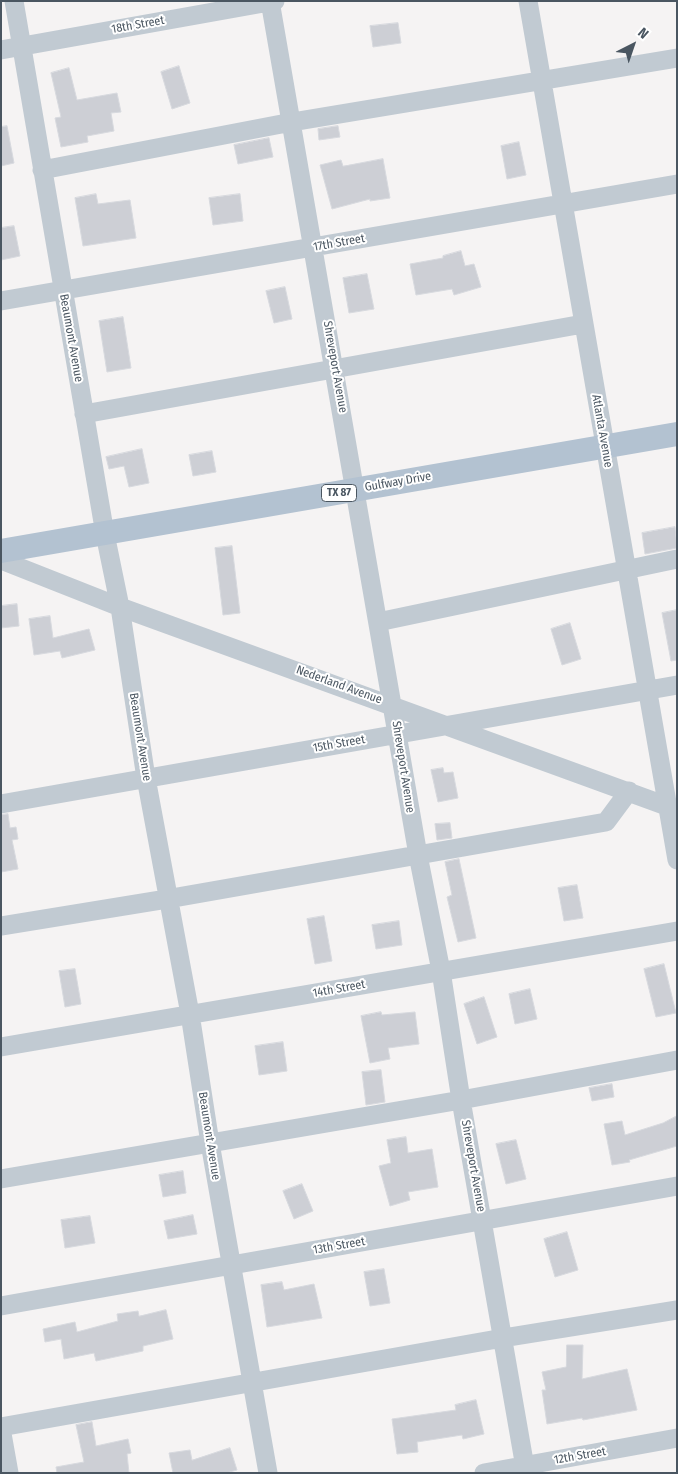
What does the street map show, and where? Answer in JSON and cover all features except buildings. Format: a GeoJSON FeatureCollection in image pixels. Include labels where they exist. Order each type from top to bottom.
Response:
{"type":"FeatureCollection","features":[{"type":"Feature","properties":{"kind":"main road","name":"Gulfway Drive"},"geometry":{"type":"LineString","coordinates":[[1,551],[677,434]]}},
{"type":"Feature","properties":{"kind":"street","name":"Beaumont Avenue"},"geometry":{"type":"LineString","coordinates":[[14,1],[84,414],[120,607],[146,778],[167,899],[190,1014],[210,1143],[268,1473]]}},
{"type":"Feature","properties":{"kind":"street","name":"18th Street"},"geometry":{"type":"LineString","coordinates":[[1,50],[274,1]]}},
{"type":"Feature","properties":{"kind":"street","name":"Atlanta Avenue"},"geometry":{"type":"LineString","coordinates":[[528,1],[604,446],[648,690],[672,807],[677,860]]}},
{"type":"Feature","properties":{"kind":"street","name":"Shreveport Avenue"},"geometry":{"type":"LineString","coordinates":[[270,2],[394,705],[397,734],[418,855],[441,971],[461,1100],[526,1469]]}},
{"type":"Feature","properties":{"kind":"street"},"geometry":{"type":"LineString","coordinates":[[42,170],[292,122],[677,58]]}},
{"type":"Feature","properties":{"kind":"street","name":"17th Street"},"geometry":{"type":"LineString","coordinates":[[1,301],[677,184]]}},
{"type":"Feature","properties":{"kind":"street"},"geometry":{"type":"LineString","coordinates":[[84,414],[583,324]]}},
{"type":"Feature","properties":{"kind":"street"},"geometry":{"type":"LineString","coordinates":[[378,622],[626,568],[677,559]]}},
{"type":"Feature","properties":{"kind":"street","name":"Nederland Avenue"},"geometry":{"type":"LineString","coordinates":[[1,560],[120,607],[672,807]]}},
{"type":"Feature","properties":{"kind":"street","name":"15th Street"},"geometry":{"type":"LineString","coordinates":[[1,804],[445,724],[677,685]]}},
{"type":"Feature","properties":{"kind":"street"},"geometry":{"type":"LineString","coordinates":[[1,926],[167,899],[606,822],[629,790]]}},
{"type":"Feature","properties":{"kind":"street","name":"14th Street"},"geometry":{"type":"LineString","coordinates":[[1,1047],[677,930]]}},
{"type":"Feature","properties":{"kind":"street"},"geometry":{"type":"LineString","coordinates":[[1,1179],[461,1100],[677,1060]]}},
{"type":"Feature","properties":{"kind":"street","name":"13th Street"},"geometry":{"type":"LineString","coordinates":[[1,1306],[677,1186]]}},
{"type":"Feature","properties":{"kind":"street"},"geometry":{"type":"LineString","coordinates":[[9,1473],[1,1428],[503,1338],[677,1310]]}},
{"type":"Feature","properties":{"kind":"street","name":"12th Street"},"geometry":{"type":"LineString","coordinates":[[484,1473],[526,1469],[677,1438]]}}]}
